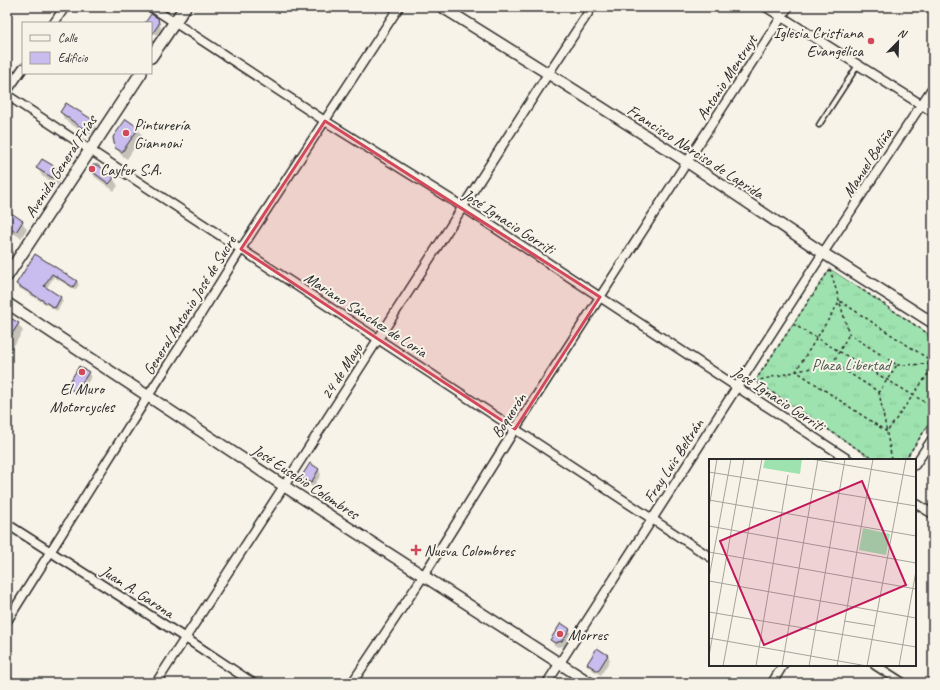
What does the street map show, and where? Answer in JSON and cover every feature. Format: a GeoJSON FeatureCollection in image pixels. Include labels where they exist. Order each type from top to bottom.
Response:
{"type":"FeatureCollection","features":[{"type":"Feature","properties":{"kind":"main road"},"geometry":{"type":"LineString","coordinates":[[152,55],[185,7]]}},
{"type":"Feature","properties":{"kind":"main road","name":"Avenida General Frías"},"geometry":{"type":"LineString","coordinates":[[7,276],[140,74]]}},
{"type":"Feature","properties":{"kind":"street"},"geometry":{"type":"LineString","coordinates":[[55,22],[64,7]]}},
{"type":"Feature","properties":{"kind":"street","name":"José Ignacio Gorriti"},"geometry":{"type":"LineString","coordinates":[[151,7],[325,121],[463,207],[847,459]]}},
{"type":"Feature","properties":{"kind":"street","name":"General Antonio José de Sucre"},"geometry":{"type":"LineString","coordinates":[[7,621],[241,249],[399,7]]}},
{"type":"Feature","properties":{"kind":"street","name":"Francisco Narciso de Laprida"},"geometry":{"type":"LineString","coordinates":[[442,7],[687,162],[823,253],[933,323]]}},
{"type":"Feature","properties":{"kind":"street","name":"24 de Mayo"},"geometry":{"type":"LineString","coordinates":[[156,683],[592,7]]}},
{"type":"Feature","properties":{"kind":"street"},"geometry":{"type":"LineString","coordinates":[[766,7],[933,112]]}},
{"type":"Feature","properties":{"kind":"street","name":"Antonio Mentruyt"},"geometry":{"type":"LineString","coordinates":[[687,162],[788,7]]}},
{"type":"Feature","properties":{"kind":"street"},"geometry":{"type":"LineString","coordinates":[[7,91],[22,69]]}},
{"type":"Feature","properties":{"kind":"street","name":"Manuel Baliña"},"geometry":{"type":"LineString","coordinates":[[823,253],[933,87]]}},
{"type":"Feature","properties":{"kind":"street","name":"Mariano Sánchez de Loria"},"geometry":{"type":"LineString","coordinates":[[7,95],[709,556]]}},
{"type":"Feature","properties":{"kind":"street","name":"Boquerón"},"geometry":{"type":"LineString","coordinates":[[352,683],[424,575],[687,162]]}},
{"type":"Feature","properties":{"kind":"street","name":"Fray Luis Beltrán"},"geometry":{"type":"LineString","coordinates":[[547,683],[823,253]]}},
{"type":"Feature","properties":{"kind":"street","name":"José Eusebio Colombres"},"geometry":{"type":"LineString","coordinates":[[7,303],[284,486],[590,683]]}},
{"type":"Feature","properties":{"kind":"street"},"geometry":{"type":"LineString","coordinates":[[916,464],[933,438]]}},
{"type":"Feature","properties":{"kind":"street"},"geometry":{"type":"LineString","coordinates":[[916,504],[933,514]]}},
{"type":"Feature","properties":{"kind":"street","name":"Juan A. Garona"},"geometry":{"type":"LineString","coordinates":[[7,524],[51,551],[252,683]]}},
{"type":"Feature","properties":{"kind":"street"},"geometry":{"type":"LineString","coordinates":[[772,683],[783,666]]}},
{"type":"Feature","properties":{"kind":"street"},"geometry":{"type":"LineString","coordinates":[[877,666],[903,683]]}},
{"type":"Feature","properties":{"kind":"lane"},"geometry":{"type":"LineString","coordinates":[[818,125],[858,65]]}},
{"type":"Feature","properties":{"kind":"path"},"geometry":{"type":"LineString","coordinates":[[830,268],[836,273]]}},
{"type":"Feature","properties":{"kind":"path"},"geometry":{"type":"LineString","coordinates":[[830,268],[849,334],[897,365],[933,363]]}},
{"type":"Feature","properties":{"kind":"path"},"geometry":{"type":"LineString","coordinates":[[755,381],[830,268]]}},
{"type":"Feature","properties":{"kind":"path"},"geometry":{"type":"LineString","coordinates":[[856,286],[933,337]]}},
{"type":"Feature","properties":{"kind":"path"},"geometry":{"type":"LineString","coordinates":[[796,371],[840,301]]}},
{"type":"Feature","properties":{"kind":"path"},"geometry":{"type":"LineString","coordinates":[[840,301],[933,363]]}},
{"type":"Feature","properties":{"kind":"path"},"geometry":{"type":"LineString","coordinates":[[793,324],[933,407]]}},
{"type":"Feature","properties":{"kind":"path"},"geometry":{"type":"LineString","coordinates":[[833,363],[849,334]]}},
{"type":"Feature","properties":{"kind":"path"},"geometry":{"type":"LineString","coordinates":[[755,381],[833,363],[879,392]]}},
{"type":"Feature","properties":{"kind":"path"},"geometry":{"type":"LineString","coordinates":[[892,459],[879,392],[897,365]]}},
{"type":"Feature","properties":{"kind":"path"},"geometry":{"type":"LineString","coordinates":[[887,432],[933,366]]}},
{"type":"Feature","properties":{"kind":"path"},"geometry":{"type":"LineString","coordinates":[[796,371],[887,432]]}},
{"type":"Feature","properties":{"kind":"path"},"geometry":{"type":"LineString","coordinates":[[755,381],[872,459]]}},
{"type":"Feature","properties":{"kind":"path"},"geometry":{"type":"LineString","coordinates":[[906,459],[933,418]]}},
{"type":"Feature","properties":{"kind":"highlighted area"},"geometry":{"type":"Polygon","coordinates":[[[325,121],[600,297],[515,429],[241,249],[325,121]]]}},
{"type":"Feature","properties":{"kind":"green space","name":"Plaza Libertad"},"geometry":{"type":"Polygon","coordinates":[[[830,269],[933,337],[933,418],[906,459],[872,459],[755,381],[830,269]]]}},
{"type":"Feature","properties":{"kind":"building"},"geometry":{"type":"Polygon","coordinates":[[[151,14],[158,18],[159,24],[152,34],[152,22],[146,22],[151,14]]]}},
{"type":"Feature","properties":{"kind":"building"},"geometry":{"type":"Polygon","coordinates":[[[66,103],[93,120],[89,126],[82,128],[60,112],[66,103]]]}},
{"type":"Feature","properties":{"kind":"building","name":"Pinturería Giannoni"},"geometry":{"type":"Polygon","coordinates":[[[126,119],[139,128],[122,152],[115,148],[113,137],[126,119]]]}},
{"type":"Feature","properties":{"kind":"building"},"geometry":{"type":"Polygon","coordinates":[[[42,159],[59,169],[53,178],[36,168],[42,159]]]}},
{"type":"Feature","properties":{"kind":"building"},"geometry":{"type":"Polygon","coordinates":[[[93,165],[98,165],[114,178],[109,184],[90,170],[93,165]]]}},
{"type":"Feature","properties":{"kind":"building"},"geometry":{"type":"Polygon","coordinates":[[[7,210],[23,221],[16,232],[7,226],[7,210]]]}},
{"type":"Feature","properties":{"kind":"building"},"geometry":{"type":"Polygon","coordinates":[[[35,254],[77,281],[73,287],[52,274],[44,286],[61,297],[55,308],[16,284],[35,254]]]}},
{"type":"Feature","properties":{"kind":"building"},"geometry":{"type":"Polygon","coordinates":[[[7,316],[19,323],[7,342],[7,316]]]}},
{"type":"Feature","properties":{"kind":"building"},"geometry":{"type":"Polygon","coordinates":[[[79,366],[89,372],[76,392],[67,387],[79,366]]]}},
{"type":"Feature","properties":{"kind":"building"},"geometry":{"type":"Polygon","coordinates":[[[310,463],[319,469],[311,483],[303,479],[303,474],[310,463]]]}},
{"type":"Feature","properties":{"kind":"building","name":"Morres"},"geometry":{"type":"Polygon","coordinates":[[[561,623],[570,629],[562,641],[555,643],[550,640],[561,623]]]}},
{"type":"Feature","properties":{"kind":"building"},"geometry":{"type":"Polygon","coordinates":[[[597,648],[608,655],[598,671],[587,664],[597,648]]]}},
{"type":"Feature","properties":{"kind":"place","name":"Iglesia Cristiana Evangélica"},"geometry":{"type":"Point","coordinates":[871,41]}},
{"type":"Feature","properties":{"kind":"place","name":"Pinturería Giannoni"},"geometry":{"type":"Point","coordinates":[126,133]}},
{"type":"Feature","properties":{"kind":"place","name":"Cayfer S.A."},"geometry":{"type":"Point","coordinates":[92,169]}},
{"type":"Feature","properties":{"kind":"place","name":"El Muro Motorcycles"},"geometry":{"type":"Point","coordinates":[82,372]}},
{"type":"Feature","properties":{"kind":"place","name":"Nueva Colombres"},"geometry":{"type":"Point","coordinates":[416,550]}},
{"type":"Feature","properties":{"kind":"place","name":"Morres"},"geometry":{"type":"Point","coordinates":[560,634]}}]}
